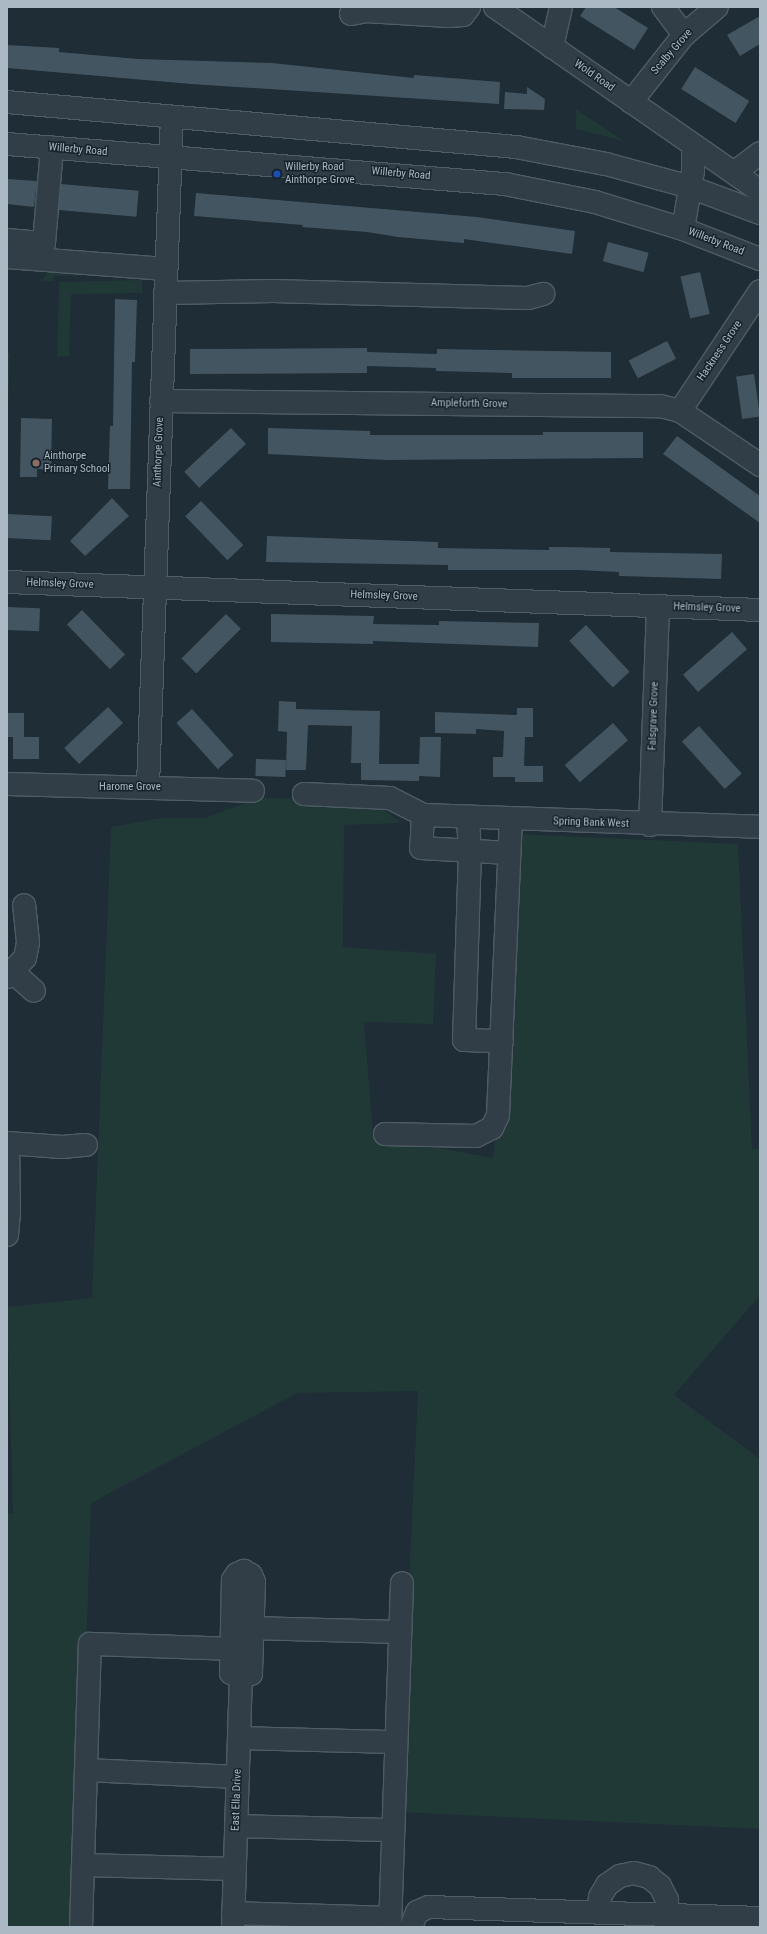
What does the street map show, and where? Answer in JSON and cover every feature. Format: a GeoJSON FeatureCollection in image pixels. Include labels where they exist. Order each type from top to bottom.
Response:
{"type":"FeatureCollection","features":[{"type":"Feature","properties":{"kind":"street"},"geometry":{"type":"LineString","coordinates":[[351,14],[366,11],[448,16],[463,15],[469,7]]}},
{"type":"Feature","properties":{"kind":"street","name":"Wold Road"},"geometry":{"type":"LineString","coordinates":[[495,7],[693,146],[735,172],[760,191]]}},
{"type":"Feature","properties":{"kind":"street"},"geometry":{"type":"LineString","coordinates":[[552,48],[561,7]]}},
{"type":"Feature","properties":{"kind":"street"},"geometry":{"type":"LineString","coordinates":[[663,7],[684,35]]}},
{"type":"Feature","properties":{"kind":"street","name":"Scalby Grove"},"geometry":{"type":"LineString","coordinates":[[631,102],[684,35],[717,7]]}},
{"type":"Feature","properties":{"kind":"street"},"geometry":{"type":"LineString","coordinates":[[7,102],[172,117],[343,130],[516,147],[606,164],[690,187],[760,213]]}},
{"type":"Feature","properties":{"kind":"street","name":"Ainthorpe Grove"},"geometry":{"type":"LineString","coordinates":[[148,786],[172,117]]}},
{"type":"Feature","properties":{"kind":"street","name":"Willerby Road"},"geometry":{"type":"LineString","coordinates":[[7,144],[505,184],[595,202],[683,229],[760,259]]}},
{"type":"Feature","properties":{"kind":"street"},"geometry":{"type":"LineString","coordinates":[[683,229],[693,171],[693,146]]}},
{"type":"Feature","properties":{"kind":"street"},"geometry":{"type":"LineString","coordinates":[[7,240],[44,243],[52,148]]}},
{"type":"Feature","properties":{"kind":"street"},"geometry":{"type":"LineString","coordinates":[[735,172],[760,153]]}},
{"type":"Feature","properties":{"kind":"street"},"geometry":{"type":"LineString","coordinates":[[7,257],[166,269]]}},
{"type":"Feature","properties":{"kind":"street"},"geometry":{"type":"LineString","coordinates":[[165,293],[273,291],[528,298],[543,294]]}},
{"type":"Feature","properties":{"kind":"street","name":"Hackness Grove"},"geometry":{"type":"LineString","coordinates":[[680,411],[760,291]]}},
{"type":"Feature","properties":{"kind":"street","name":"Ampleforth Grove"},"geometry":{"type":"LineString","coordinates":[[161,400],[660,406],[680,411],[760,465]]}},
{"type":"Feature","properties":{"kind":"street","name":"Helmsley Grove"},"geometry":{"type":"LineString","coordinates":[[7,582],[760,610]]}},
{"type":"Feature","properties":{"kind":"street","name":"Falsgrave Grove"},"geometry":{"type":"LineString","coordinates":[[650,825],[658,606]]}},
{"type":"Feature","properties":{"kind":"street","name":"Harome Grove"},"geometry":{"type":"LineString","coordinates":[[7,784],[148,786],[253,791]]}},
{"type":"Feature","properties":{"kind":"street"},"geometry":{"type":"LineString","coordinates":[[304,794],[390,798],[423,815],[421,848],[509,853]]}},
{"type":"Feature","properties":{"kind":"street","name":"Spring Bank West"},"geometry":{"type":"LineString","coordinates":[[423,815],[650,825],[760,828]]}},
{"type":"Feature","properties":{"kind":"street"},"geometry":{"type":"LineString","coordinates":[[468,817],[470,850],[464,1040],[502,1041]]}},
{"type":"Feature","properties":{"kind":"street"},"geometry":{"type":"LineString","coordinates":[[385,1134],[476,1136],[492,1128],[498,1115],[511,819]]}},
{"type":"Feature","properties":{"kind":"street"},"geometry":{"type":"LineString","coordinates":[[24,905],[28,942],[25,958],[10,974],[34,991]]}},
{"type":"Feature","properties":{"kind":"street"},"geometry":{"type":"LineString","coordinates":[[7,1235],[7,1143],[62,1147],[86,1145]]}},
{"type":"Feature","properties":{"kind":"street"},"geometry":{"type":"LineString","coordinates":[[244,1571],[251,1575],[254,1582],[251,1674],[231,1673],[231,1648],[233,1580],[236,1574],[244,1571]]}},
{"type":"Feature","properties":{"kind":"street"},"geometry":{"type":"LineString","coordinates":[[233,1920],[390,1923],[398,1632],[402,1583]]}},
{"type":"Feature","properties":{"kind":"street"},"geometry":{"type":"LineString","coordinates":[[253,1628],[398,1632]]}},
{"type":"Feature","properties":{"kind":"street"},"geometry":{"type":"LineString","coordinates":[[81,1927],[90,1644],[231,1648]]}},
{"type":"Feature","properties":{"kind":"street","name":"East Ella Drive"},"geometry":{"type":"LineString","coordinates":[[233,1920],[241,1673]]}},
{"type":"Feature","properties":{"kind":"street"},"geometry":{"type":"LineString","coordinates":[[239,1738],[395,1742]]}},
{"type":"Feature","properties":{"kind":"street"},"geometry":{"type":"LineString","coordinates":[[86,1770],[238,1777]]}},
{"type":"Feature","properties":{"kind":"street"},"geometry":{"type":"LineString","coordinates":[[236,1826],[393,1830]]}},
{"type":"Feature","properties":{"kind":"street"},"geometry":{"type":"LineString","coordinates":[[84,1865],[235,1869]]}},
{"type":"Feature","properties":{"kind":"street"},"geometry":{"type":"LineString","coordinates":[[598,1912],[600,1897],[607,1885],[620,1876],[634,1873],[649,1877],[660,1886],[667,1900],[668,1915]]}},
{"type":"Feature","properties":{"kind":"street"},"geometry":{"type":"LineString","coordinates":[[411,1927],[417,1912],[429,1907],[598,1912],[633,1920],[668,1915],[760,1918]]}},
{"type":"Feature","properties":{"kind":"green space"},"geometry":{"type":"Polygon","coordinates":[[[576,109],[624,141],[576,129],[576,109]]]}},
{"type":"Feature","properties":{"kind":"green space"},"geometry":{"type":"Polygon","coordinates":[[[51,269],[132,274],[54,276],[54,281],[41,281],[51,269]]]}},
{"type":"Feature","properties":{"kind":"green space"},"geometry":{"type":"Polygon","coordinates":[[[142,280],[142,293],[71,294],[69,356],[57,357],[59,282],[142,280]]]}},
{"type":"Feature","properties":{"kind":"green space"},"geometry":{"type":"Polygon","coordinates":[[[7,353],[10,353],[7,441],[7,353]]]}},
{"type":"Feature","properties":{"kind":"green space"},"geometry":{"type":"Polygon","coordinates":[[[259,798],[338,799],[380,806],[401,823],[344,825],[343,947],[436,954],[433,1024],[364,1022],[373,1136],[493,1158],[505,1058],[518,834],[738,844],[752,1149],[760,1149],[760,1295],[674,1395],[760,1459],[760,1829],[398,1812],[418,1391],[297,1393],[91,1503],[77,1927],[7,1927],[7,1514],[13,1514],[7,1307],[92,1298],[111,827],[161,818],[205,818],[259,798]]]}},
{"type":"Feature","properties":{"kind":"building"},"geometry":{"type":"Polygon","coordinates":[[[586,7],[614,7],[648,28],[634,50],[580,16],[586,7]]]}},
{"type":"Feature","properties":{"kind":"building"},"geometry":{"type":"Polygon","coordinates":[[[760,16],[760,44],[740,56],[727,35],[760,16]]]}},
{"type":"Feature","properties":{"kind":"building"},"geometry":{"type":"Polygon","coordinates":[[[7,45],[59,48],[59,52],[138,59],[272,63],[414,78],[414,75],[500,82],[499,104],[191,84],[7,68],[7,45]]]}},
{"type":"Feature","properties":{"kind":"building"},"geometry":{"type":"Polygon","coordinates":[[[695,67],[749,101],[735,123],[681,89],[695,67]]]}},
{"type":"Feature","properties":{"kind":"building"},"geometry":{"type":"Polygon","coordinates":[[[527,87],[545,99],[544,110],[504,109],[505,92],[527,94],[527,87]]]}},
{"type":"Feature","properties":{"kind":"building"},"geometry":{"type":"Polygon","coordinates":[[[7,179],[37,181],[34,207],[7,204],[7,179]]]}},
{"type":"Feature","properties":{"kind":"building"},"geometry":{"type":"Polygon","coordinates":[[[61,184],[139,191],[136,217],[59,210],[61,184]]]}},
{"type":"Feature","properties":{"kind":"building"},"geometry":{"type":"Polygon","coordinates":[[[196,193],[477,217],[575,231],[572,254],[464,239],[464,243],[398,237],[367,232],[302,227],[303,225],[194,216],[196,193]]]}},
{"type":"Feature","properties":{"kind":"building"},"geometry":{"type":"Polygon","coordinates":[[[608,242],[649,253],[643,272],[603,261],[608,242]]]}},
{"type":"Feature","properties":{"kind":"building"},"geometry":{"type":"Polygon","coordinates":[[[700,272],[710,314],[690,318],[681,276],[700,272]]]}},
{"type":"Feature","properties":{"kind":"building"},"geometry":{"type":"Polygon","coordinates":[[[115,299],[137,300],[135,362],[132,362],[130,489],[108,489],[110,426],[113,426],[115,299]]]}},
{"type":"Feature","properties":{"kind":"building"},"geometry":{"type":"Polygon","coordinates":[[[667,341],[676,359],[638,378],[629,361],[667,341]]]}},
{"type":"Feature","properties":{"kind":"building"},"geometry":{"type":"Polygon","coordinates":[[[367,348],[367,352],[437,354],[437,349],[611,352],[611,378],[512,378],[512,373],[436,371],[436,368],[367,366],[367,373],[190,374],[190,349],[367,348]]]}},
{"type":"Feature","properties":{"kind":"building"},"geometry":{"type":"Polygon","coordinates":[[[754,374],[760,417],[742,419],[736,377],[754,374]]]}},
{"type":"Feature","properties":{"kind":"building"},"geometry":{"type":"Polygon","coordinates":[[[21,418],[52,419],[51,470],[37,469],[37,477],[20,477],[21,418]]]}},
{"type":"Feature","properties":{"kind":"building"},"geometry":{"type":"Polygon","coordinates":[[[231,428],[246,444],[199,488],[184,472],[231,428]]]}},
{"type":"Feature","properties":{"kind":"building"},"geometry":{"type":"Polygon","coordinates":[[[268,428],[370,431],[370,435],[543,435],[543,432],[643,432],[643,458],[387,460],[268,454],[268,428]]]}},
{"type":"Feature","properties":{"kind":"building"},"geometry":{"type":"Polygon","coordinates":[[[677,436],[760,496],[760,523],[663,454],[677,436]]]}},
{"type":"Feature","properties":{"kind":"building"},"geometry":{"type":"Polygon","coordinates":[[[112,498],[129,516],[85,556],[70,541],[112,498]]]}},
{"type":"Feature","properties":{"kind":"building"},"geometry":{"type":"Polygon","coordinates":[[[201,501],[243,545],[228,560],[185,516],[201,501]]]}},
{"type":"Feature","properties":{"kind":"building"},"geometry":{"type":"Polygon","coordinates":[[[7,514],[52,516],[51,540],[7,538],[7,514]]]}},
{"type":"Feature","properties":{"kind":"building"},"geometry":{"type":"Polygon","coordinates":[[[267,536],[438,542],[438,548],[549,550],[549,547],[564,547],[610,548],[610,552],[722,554],[721,579],[619,576],[619,572],[578,570],[448,570],[448,565],[266,562],[267,536]]]}},
{"type":"Feature","properties":{"kind":"building"},"geometry":{"type":"Polygon","coordinates":[[[7,607],[40,608],[39,631],[7,630],[7,607]]]}},
{"type":"Feature","properties":{"kind":"building"},"geometry":{"type":"Polygon","coordinates":[[[82,610],[125,655],[110,669],[67,625],[82,610]]]}},
{"type":"Feature","properties":{"kind":"building"},"geometry":{"type":"Polygon","coordinates":[[[226,614],[241,629],[196,673],[181,659],[226,614]]]}},
{"type":"Feature","properties":{"kind":"building"},"geometry":{"type":"Polygon","coordinates":[[[271,614],[374,616],[373,624],[439,625],[439,621],[539,623],[538,647],[373,641],[373,644],[271,642],[271,614]]]}},
{"type":"Feature","properties":{"kind":"building"},"geometry":{"type":"Polygon","coordinates":[[[586,625],[630,672],[613,687],[569,641],[586,625]]]}},
{"type":"Feature","properties":{"kind":"building"},"geometry":{"type":"Polygon","coordinates":[[[732,632],[747,649],[698,692],[683,675],[732,632]]]}},
{"type":"Feature","properties":{"kind":"building"},"geometry":{"type":"Polygon","coordinates":[[[279,701],[296,702],[296,709],[380,711],[379,764],[419,764],[419,768],[420,737],[441,737],[440,777],[419,776],[419,781],[361,780],[361,763],[351,763],[352,726],[308,725],[306,770],[286,770],[287,732],[278,731],[279,701]]]}},
{"type":"Feature","properties":{"kind":"building"},"geometry":{"type":"Polygon","coordinates":[[[108,707],[123,723],[79,764],[64,748],[108,707]]]}},
{"type":"Feature","properties":{"kind":"building"},"geometry":{"type":"Polygon","coordinates":[[[517,708],[533,708],[533,737],[525,737],[524,766],[543,766],[543,782],[515,782],[515,777],[493,777],[493,757],[503,757],[504,731],[476,729],[476,734],[435,733],[435,712],[517,715],[517,708]]]}},
{"type":"Feature","properties":{"kind":"building"},"geometry":{"type":"Polygon","coordinates":[[[192,709],[233,755],[218,769],[176,723],[192,709]]]}},
{"type":"Feature","properties":{"kind":"building"},"geometry":{"type":"Polygon","coordinates":[[[7,713],[24,713],[24,737],[39,737],[39,759],[13,759],[13,737],[7,737],[7,713]]]}},
{"type":"Feature","properties":{"kind":"building"},"geometry":{"type":"Polygon","coordinates":[[[613,723],[628,740],[580,782],[565,765],[613,723]]]}},
{"type":"Feature","properties":{"kind":"building"},"geometry":{"type":"Polygon","coordinates":[[[699,726],[742,774],[725,789],[682,741],[699,726]]]}},
{"type":"Feature","properties":{"kind":"building"},"geometry":{"type":"Polygon","coordinates":[[[256,759],[286,760],[285,777],[255,776],[256,759]]]}},
{"type":"Feature","properties":{"kind":"place","name":"Willerby Road Ainthorpe Grove"},"geometry":{"type":"Point","coordinates":[277,174]}},
{"type":"Feature","properties":{"kind":"place","name":"Ainthorpe Primary School"},"geometry":{"type":"Point","coordinates":[36,463]}}]}
